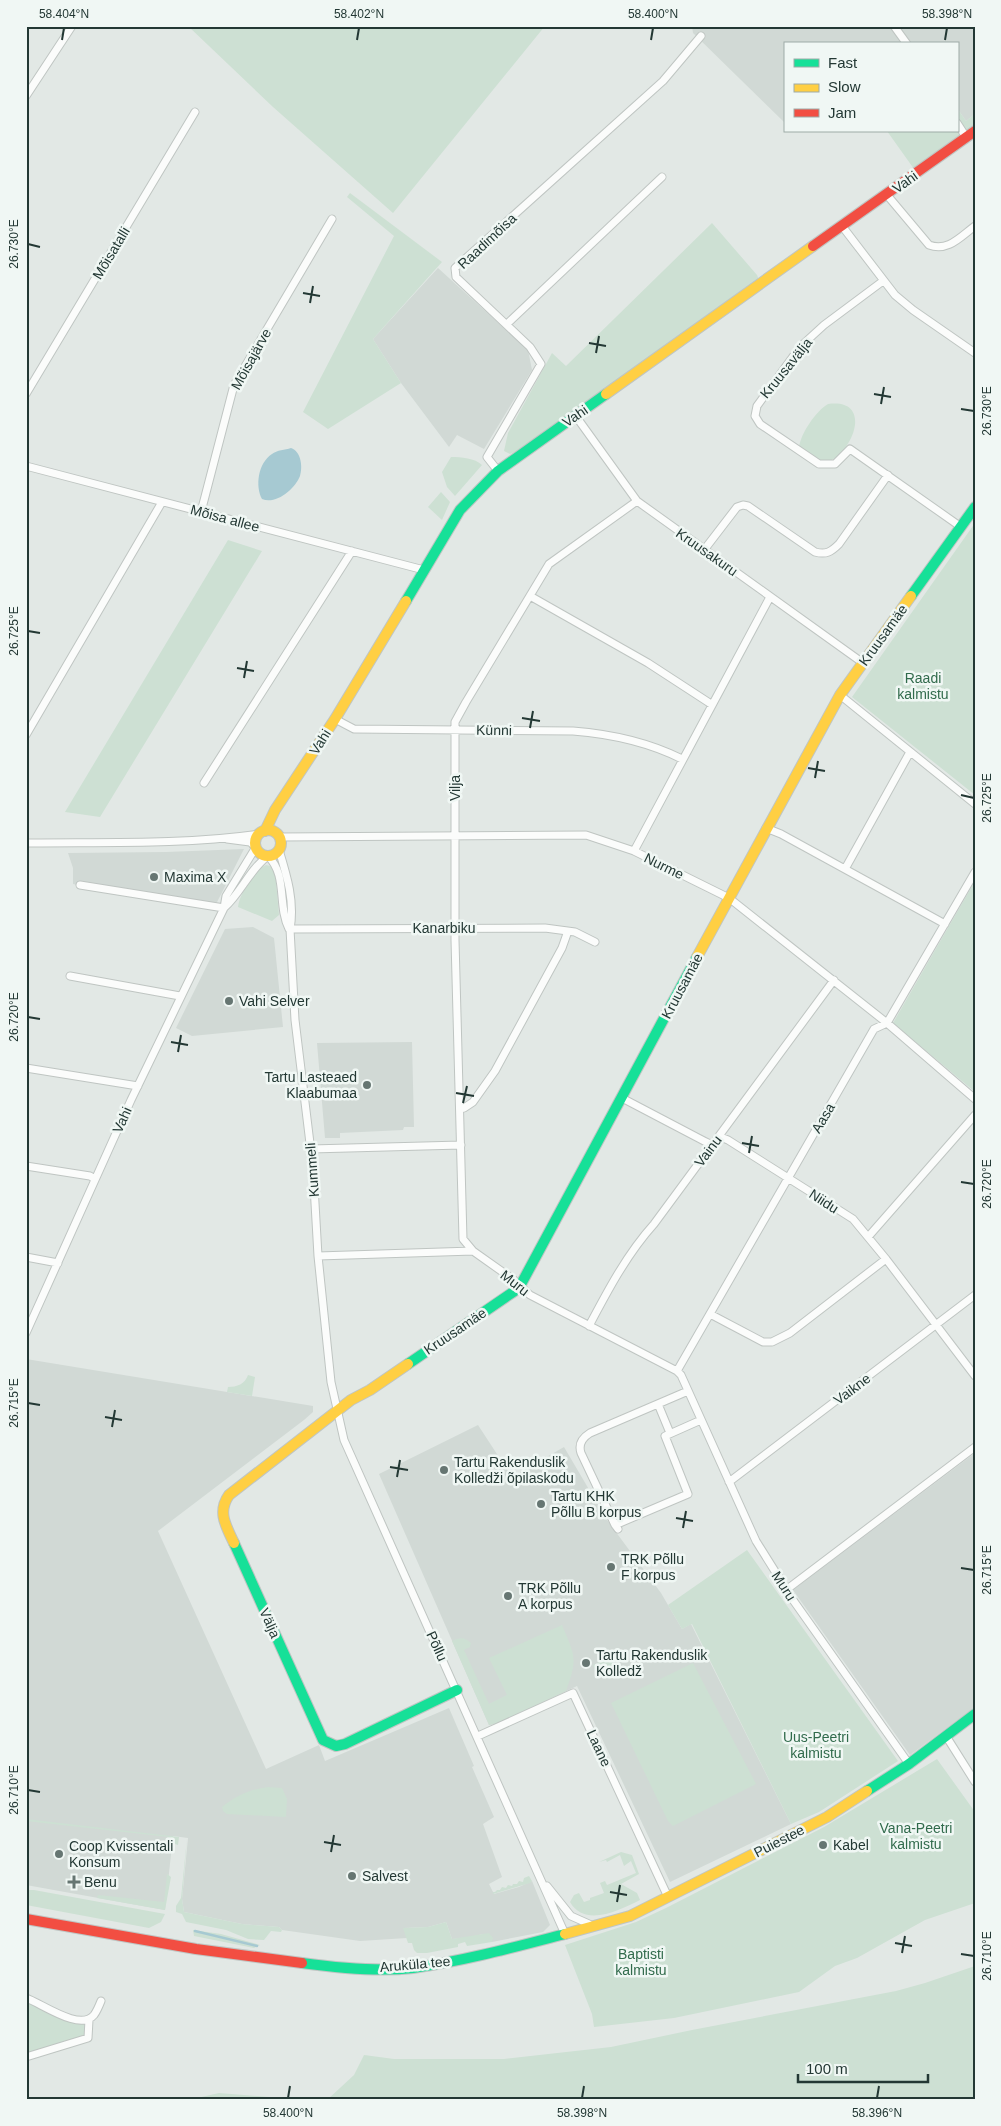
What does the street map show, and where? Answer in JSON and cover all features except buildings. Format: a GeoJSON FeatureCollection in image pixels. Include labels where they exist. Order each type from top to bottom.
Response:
{"type":"FeatureCollection","features":[{"type":"Feature","properties":{"kind":"main road","name":"Vahi"},"geometry":{"type":"LineString","coordinates":[[262,832],[335,719],[460,510],[498,470],[887,195],[970,134]]}},
{"type":"Feature","properties":{"kind":"main road","name":"Kruusamäe"},"geometry":{"type":"LineString","coordinates":[[337,1411],[520,1286],[766,828],[840,695],[975,507]]}},
{"type":"Feature","properties":{"kind":"main road","name":"Vahi"},"geometry":{"type":"LineString","coordinates":[[278,835],[277,820],[282,802]]}},
{"type":"Feature","properties":{"kind":"main road"},"geometry":{"type":"LineString","coordinates":[[269,830],[278,835],[281,846],[279,850],[268,856],[260,853],[256,847],[256,841],[262,832],[269,830]]}},
{"type":"Feature","properties":{"kind":"main road","name":"Välja"},"geometry":{"type":"LineString","coordinates":[[337,1411],[229,1495],[224,1502],[222,1510],[224,1521],[323,1740],[336,1746],[345,1744],[457,1690]]}},
{"type":"Feature","properties":{"kind":"main road","name":"Puiestee"},"geometry":{"type":"LineString","coordinates":[[566,1934],[630,1916],[827,1817],[909,1764],[975,1714]]}},
{"type":"Feature","properties":{"kind":"main road","name":"Aruküla tee"},"geometry":{"type":"LineString","coordinates":[[26,1909],[184,1938],[262,1956],[321,1966],[382,1969],[412,1968],[505,1950],[566,1934]]}},
{"type":"Feature","properties":{"kind":"main road","name":"Aruküla tee"},"geometry":{"type":"LineString","coordinates":[[26,1919],[196,1949],[262,1956]]}},
{"type":"Feature","properties":{"kind":"street"},"geometry":{"type":"LineString","coordinates":[[26,96],[72,26]]}},
{"type":"Feature","properties":{"kind":"street"},"geometry":{"type":"LineString","coordinates":[[894,26],[906,42]]}},
{"type":"Feature","properties":{"kind":"street","name":"Raadimõisa"},"geometry":{"type":"LineString","coordinates":[[498,470],[487,457],[540,364],[530,347],[508,323],[456,277],[455,268],[663,81],[701,36]]}},
{"type":"Feature","properties":{"kind":"street","name":"Mõisatalli"},"geometry":{"type":"LineString","coordinates":[[26,394],[195,112]]}},
{"type":"Feature","properties":{"kind":"street"},"geometry":{"type":"LineString","coordinates":[[958,124],[970,134]]}},
{"type":"Feature","properties":{"kind":"street"},"geometry":{"type":"LineString","coordinates":[[508,323],[662,177]]}},
{"type":"Feature","properties":{"kind":"street"},"geometry":{"type":"LineString","coordinates":[[887,195],[929,245],[937,248],[947,247],[975,226]]}},
{"type":"Feature","properties":{"kind":"street","name":"Mõisajärve"},"geometry":{"type":"LineString","coordinates":[[202,512],[234,385],[332,219]]}},
{"type":"Feature","properties":{"kind":"street"},"geometry":{"type":"LineString","coordinates":[[842,226],[883,282],[913,310],[975,353]]}},
{"type":"Feature","properties":{"kind":"street","name":"Kruusavälja"},"geometry":{"type":"LineString","coordinates":[[883,282],[824,325],[800,347],[757,406],[755,416],[760,424],[819,464],[835,464],[850,449],[961,526]]}},
{"type":"Feature","properties":{"kind":"street","name":"Kruusakuru"},"geometry":{"type":"LineString","coordinates":[[575,416],[636,501],[863,663]]}},
{"type":"Feature","properties":{"kind":"street","name":"Mõisa allee"},"geometry":{"type":"LineString","coordinates":[[26,466],[424,570]]}},
{"type":"Feature","properties":{"kind":"street"},"geometry":{"type":"LineString","coordinates":[[704,550],[737,507],[743,505],[748,506],[815,552],[824,555],[832,551],[839,544],[888,475]]}},
{"type":"Feature","properties":{"kind":"street","name":"Vilja"},"geometry":{"type":"LineString","coordinates":[[473,1251],[463,1239],[455,928],[455,722],[549,564],[636,501]]}},
{"type":"Feature","properties":{"kind":"street"},"geometry":{"type":"LineString","coordinates":[[26,735],[162,502]]}},
{"type":"Feature","properties":{"kind":"street"},"geometry":{"type":"LineString","coordinates":[[204,783],[352,551]]}},
{"type":"Feature","properties":{"kind":"street"},"geometry":{"type":"LineString","coordinates":[[530,596],[648,663],[711,704]]}},
{"type":"Feature","properties":{"kind":"street"},"geometry":{"type":"LineString","coordinates":[[634,851],[711,704],[770,597]]}},
{"type":"Feature","properties":{"kind":"street"},"geometry":{"type":"LineString","coordinates":[[840,695],[975,804]]}},
{"type":"Feature","properties":{"kind":"street","name":"Künni"},"geometry":{"type":"LineString","coordinates":[[335,719],[354,729],[573,731],[605,734],[640,742],[682,759]]}},
{"type":"Feature","properties":{"kind":"street"},"geometry":{"type":"LineString","coordinates":[[845,868],[910,752]]}},
{"type":"Feature","properties":{"kind":"street"},"geometry":{"type":"LineString","coordinates":[[766,828],[845,868],[945,924]]}},
{"type":"Feature","properties":{"kind":"street"},"geometry":{"type":"LineString","coordinates":[[26,843],[164,842],[227,839],[262,832]]}},
{"type":"Feature","properties":{"kind":"street","name":"Nurme"},"geometry":{"type":"LineString","coordinates":[[278,835],[586,835],[634,851],[729,898],[887,1023],[975,1099]]}},
{"type":"Feature","properties":{"kind":"street"},"geometry":{"type":"LineString","coordinates":[[227,839],[250,842],[256,847]]}},
{"type":"Feature","properties":{"kind":"street","name":"Vahi"},"geometry":{"type":"LineString","coordinates":[[26,1333],[138,1086],[224,908],[226,896],[256,847]]}},
{"type":"Feature","properties":{"kind":"street","name":"Kummeli"},"geometry":{"type":"LineString","coordinates":[[279,850],[289,884],[295,1020],[311,1149],[318,1256],[331,1382],[337,1411]]}},
{"type":"Feature","properties":{"kind":"street","name":"Vahi"},"geometry":{"type":"LineString","coordinates":[[224,908],[232,901],[260,862],[268,856]]}},
{"type":"Feature","properties":{"kind":"street","name":"Kummeli"},"geometry":{"type":"LineString","coordinates":[[268,856],[274,862],[279,873],[284,919],[290,929]]}},
{"type":"Feature","properties":{"kind":"street","name":"Aasa"},"geometry":{"type":"LineString","coordinates":[[677,1371],[874,1029],[887,1023],[975,872]]}},
{"type":"Feature","properties":{"kind":"street"},"geometry":{"type":"LineString","coordinates":[[80,886],[224,908]]}},
{"type":"Feature","properties":{"kind":"street","name":"Kanarbiku"},"geometry":{"type":"LineString","coordinates":[[290,929],[545,928],[575,932],[595,942]]}},
{"type":"Feature","properties":{"kind":"street"},"geometry":{"type":"LineString","coordinates":[[460,1108],[464,1108],[473,1102],[494,1071],[562,948],[568,931]]}},
{"type":"Feature","properties":{"kind":"street"},"geometry":{"type":"LineString","coordinates":[[70,976],[180,996]]}},
{"type":"Feature","properties":{"kind":"street","name":"Vainu"},"geometry":{"type":"LineString","coordinates":[[589,1326],[620,1268],[834,980]]}},
{"type":"Feature","properties":{"kind":"street"},"geometry":{"type":"LineString","coordinates":[[26,1068],[138,1086]]}},
{"type":"Feature","properties":{"kind":"street","name":"Niidu"},"geometry":{"type":"LineString","coordinates":[[622,1098],[710,1144],[723,1138],[728,1140],[853,1219],[886,1259],[975,1376]]}},
{"type":"Feature","properties":{"kind":"street"},"geometry":{"type":"LineString","coordinates":[[868,1237],[975,1114]]}},
{"type":"Feature","properties":{"kind":"street"},"geometry":{"type":"LineString","coordinates":[[311,1149],[461,1145]]}},
{"type":"Feature","properties":{"kind":"street"},"geometry":{"type":"LineString","coordinates":[[26,1166],[90,1176],[95,1180]]}},
{"type":"Feature","properties":{"kind":"street"},"geometry":{"type":"LineString","coordinates":[[318,1256],[473,1251]]}},
{"type":"Feature","properties":{"kind":"street","name":"Muru"},"geometry":{"type":"LineString","coordinates":[[473,1251],[530,1295],[677,1371],[681,1375],[756,1541],[786,1590],[909,1764]]}},
{"type":"Feature","properties":{"kind":"street"},"geometry":{"type":"LineString","coordinates":[[26,1257],[58,1263]]}},
{"type":"Feature","properties":{"kind":"street"},"geometry":{"type":"LineString","coordinates":[[710,1314],[763,1342],[772,1342],[790,1333],[886,1259]]}},
{"type":"Feature","properties":{"kind":"street","name":"Vaikne"},"geometry":{"type":"LineString","coordinates":[[729,1482],[975,1295]]}},
{"type":"Feature","properties":{"kind":"street"},"geometry":{"type":"LineString","coordinates":[[688,1391],[590,1433],[584,1437],[580,1444],[581,1453],[616,1527],[688,1494],[665,1436],[701,1420]]}},
{"type":"Feature","properties":{"kind":"street"},"geometry":{"type":"LineString","coordinates":[[658,1404],[670,1433]]}},
{"type":"Feature","properties":{"kind":"street","name":"Põllu"},"geometry":{"type":"LineString","coordinates":[[337,1411],[344,1440],[566,1934]]}},
{"type":"Feature","properties":{"kind":"street"},"geometry":{"type":"LineString","coordinates":[[786,1590],[975,1447]]}},
{"type":"Feature","properties":{"kind":"street","name":"Laane"},"geometry":{"type":"LineString","coordinates":[[478,1736],[573,1693],[668,1897]]}},
{"type":"Feature","properties":{"kind":"street"},"geometry":{"type":"LineString","coordinates":[[946,1736],[975,1782]]}},
{"type":"Feature","properties":{"kind":"street","name":"Põllu"},"geometry":{"type":"LineString","coordinates":[[542,1880],[571,1916],[584,1923],[598,1926]]}},
{"type":"Feature","properties":{"kind":"street"},"geometry":{"type":"LineString","coordinates":[[26,1998],[38,2002],[62,2016],[74,2020],[89,2020]]}},
{"type":"Feature","properties":{"kind":"street"},"geometry":{"type":"LineString","coordinates":[[26,2057],[88,2038],[89,2020],[94,2015],[100,2001]]}},
{"type":"Feature","properties":{"kind":"shaded area"},"geometry":{"type":"Polygon","coordinates":[[[692,26],[975,26],[975,114],[966,121],[958,109],[958,42],[784,42],[784,122],[693,33],[692,26]]]}},
{"type":"Feature","properties":{"kind":"shaded area"},"geometry":{"type":"Polygon","coordinates":[[[438,268],[528,350],[532,370],[484,449],[457,435],[449,447],[401,383],[373,339],[438,268]]]}},
{"type":"Feature","properties":{"kind":"shaded area"},"geometry":{"type":"Polygon","coordinates":[[[244,849],[213,910],[73,884],[73,868],[68,853],[166,852],[244,849]]]}},
{"type":"Feature","properties":{"kind":"shaded area"},"geometry":{"type":"Polygon","coordinates":[[[253,927],[274,938],[283,1027],[192,1036],[176,1028],[225,929],[253,927]]]}},
{"type":"Feature","properties":{"kind":"shaded area","name":"Tartu Lasteaed Klaabumaa"},"geometry":{"type":"Polygon","coordinates":[[[412,1042],[414,1127],[404,1127],[403,1130],[340,1133],[340,1138],[325,1138],[317,1043],[412,1042]]]}},
{"type":"Feature","properties":{"kind":"shaded area"},"geometry":{"type":"Polygon","coordinates":[[[26,1359],[313,1406],[313,1412],[304,1420],[158,1531],[266,1769],[319,1745],[325,1761],[449,1708],[494,1817],[483,1824],[502,1877],[489,1884],[494,1894],[532,1881],[550,1925],[543,1932],[492,1942],[483,1934],[468,1938],[452,1939],[446,1922],[428,1927],[404,1928],[407,1938],[360,1941],[282,1930],[279,1927],[242,1924],[184,1912],[182,1899],[188,1838],[173,1836],[165,1910],[26,1885],[26,1359]]]}},
{"type":"Feature","properties":{"kind":"shaded area","name":"Tartu Rakenduslik Kolledž"},"geometry":{"type":"Polygon","coordinates":[[[478,1425],[512,1477],[564,1447],[607,1520],[661,1593],[682,1629],[691,1624],[791,1824],[670,1882],[577,1686],[498,1723],[489,1725],[379,1474],[478,1425]]]}},
{"type":"Feature","properties":{"kind":"shaded area"},"geometry":{"type":"Polygon","coordinates":[[[975,1453],[975,1707],[910,1755],[793,1590],[975,1453]]]}},
{"type":"Feature","properties":{"kind":"green space"},"geometry":{"type":"Polygon","coordinates":[[[188,26],[545,26],[393,213],[273,107],[188,26]]]}},
{"type":"Feature","properties":{"kind":"green space"},"geometry":{"type":"Polygon","coordinates":[[[958,109],[966,121],[975,114],[975,126],[914,169],[888,132],[958,132],[958,109]]]}},
{"type":"Feature","properties":{"kind":"green space"},"geometry":{"type":"Polygon","coordinates":[[[350,193],[442,262],[373,339],[401,383],[328,429],[303,412],[394,236],[347,197],[350,193]]]}},
{"type":"Feature","properties":{"kind":"green space"},"geometry":{"type":"Polygon","coordinates":[[[712,223],[757,275],[759,280],[517,451],[510,454],[504,451],[508,433],[552,353],[566,366],[712,223]]]}},
{"type":"Feature","properties":{"kind":"green space"},"geometry":{"type":"Polygon","coordinates":[[[828,404],[842,404],[850,409],[855,416],[855,426],[852,436],[839,455],[830,461],[822,461],[799,447],[800,441],[810,423],[823,407],[828,404]]]}},
{"type":"Feature","properties":{"kind":"green space"},"geometry":{"type":"Polygon","coordinates":[[[451,457],[472,459],[482,465],[455,496],[447,487],[442,472],[451,457]]]}},
{"type":"Feature","properties":{"kind":"green space"},"geometry":{"type":"Polygon","coordinates":[[[441,492],[450,502],[442,520],[428,507],[441,492]]]}},
{"type":"Feature","properties":{"kind":"green space","name":"Raadi kalmistu"},"geometry":{"type":"Polygon","coordinates":[[[975,523],[975,795],[852,697],[975,523]]]}},
{"type":"Feature","properties":{"kind":"green space"},"geometry":{"type":"Polygon","coordinates":[[[228,540],[262,551],[100,817],[65,812],[228,540]]]}},
{"type":"Feature","properties":{"kind":"green space"},"geometry":{"type":"Polygon","coordinates":[[[266,865],[275,870],[279,915],[272,921],[238,907],[248,883],[266,865]]]}},
{"type":"Feature","properties":{"kind":"green space"},"geometry":{"type":"Polygon","coordinates":[[[975,881],[975,1092],[893,1023],[975,881]]]}},
{"type":"Feature","properties":{"kind":"green space"},"geometry":{"type":"Polygon","coordinates":[[[248,1375],[255,1377],[252,1396],[227,1392],[228,1387],[245,1381],[248,1375]]]}},
{"type":"Feature","properties":{"kind":"green space","name":"Uus-Peetri kalmistu"},"geometry":{"type":"Polygon","coordinates":[[[747,1550],[898,1761],[819,1812],[791,1824],[692,1624],[682,1629],[668,1605],[747,1550]]]}},
{"type":"Feature","properties":{"kind":"green space"},"geometry":{"type":"Polygon","coordinates":[[[562,1625],[573,1657],[572,1671],[566,1691],[498,1723],[489,1725],[452,1641],[462,1638],[471,1643],[470,1647],[464,1650],[489,1704],[507,1695],[489,1658],[562,1625]]]}},
{"type":"Feature","properties":{"kind":"green space"},"geometry":{"type":"Polygon","coordinates":[[[610,1657],[614,1665],[597,1673],[593,1665],[610,1657]]]}},
{"type":"Feature","properties":{"kind":"green space"},"geometry":{"type":"Polygon","coordinates":[[[693,1663],[756,1784],[673,1826],[668,1821],[611,1703],[693,1663]]]}},
{"type":"Feature","properties":{"kind":"green space","name":"Vana-Peetri kalmistu"},"geometry":{"type":"Polygon","coordinates":[[[937,1759],[975,1812],[975,1903],[925,1920],[857,1958],[835,1966],[799,1992],[674,2018],[594,2027],[592,2014],[565,1945],[636,1922],[666,1908],[824,1827],[937,1759]]]}},
{"type":"Feature","properties":{"kind":"green space"},"geometry":{"type":"Polygon","coordinates":[[[268,1787],[282,1788],[287,1799],[286,1817],[227,1814],[223,1811],[222,1807],[238,1796],[255,1789],[268,1787]]]}},
{"type":"Feature","properties":{"kind":"green space"},"geometry":{"type":"Polygon","coordinates":[[[26,1819],[179,1837],[178,1845],[169,1842],[169,1837],[26,1821],[26,1819]]]}},
{"type":"Feature","properties":{"kind":"green space"},"geometry":{"type":"Polygon","coordinates":[[[187,1838],[182,1899],[184,1912],[242,1924],[279,1927],[282,1930],[281,1932],[271,1931],[264,1940],[248,1939],[226,1930],[186,1922],[182,1914],[176,1912],[176,1906],[181,1898],[187,1838]]]}},
{"type":"Feature","properties":{"kind":"green space"},"geometry":{"type":"Polygon","coordinates":[[[621,1852],[632,1855],[639,1874],[621,1884],[637,1893],[640,1900],[603,1915],[584,1914],[576,1910],[570,1902],[574,1895],[579,1893],[584,1902],[590,1900],[590,1898],[604,1893],[600,1883],[605,1881],[607,1885],[636,1873],[631,1861],[624,1866],[620,1855],[607,1862],[606,1860],[599,1862],[621,1852]]]}},
{"type":"Feature","properties":{"kind":"green space"},"geometry":{"type":"Polygon","coordinates":[[[167,1874],[171,1877],[165,1910],[97,1898],[98,1895],[164,1902],[167,1874]]]}},
{"type":"Feature","properties":{"kind":"green space"},"geometry":{"type":"Polygon","coordinates":[[[529,1876],[532,1881],[530,1883],[493,1894],[493,1892],[500,1890],[502,1887],[512,1886],[519,1881],[523,1882],[524,1878],[529,1876]]]}},
{"type":"Feature","properties":{"kind":"green space"},"geometry":{"type":"Polygon","coordinates":[[[26,1890],[165,1914],[161,1922],[149,1928],[26,1905],[26,1890]]]}},
{"type":"Feature","properties":{"kind":"green space"},"geometry":{"type":"Polygon","coordinates":[[[446,1922],[452,1939],[489,1933],[493,1938],[492,1942],[467,1946],[465,1942],[458,1944],[458,1947],[417,1953],[412,1943],[408,1943],[403,1928],[428,1927],[446,1922]]]}},
{"type":"Feature","properties":{"kind":"green space"},"geometry":{"type":"Polygon","coordinates":[[[193,1930],[221,1934],[260,1945],[254,1948],[194,1936],[193,1930]]]}},
{"type":"Feature","properties":{"kind":"green space"},"geometry":{"type":"Polygon","coordinates":[[[975,1966],[975,2100],[327,2100],[354,2075],[364,2055],[394,2059],[504,2059],[611,2047],[896,1991],[975,1966]]]}},
{"type":"Feature","properties":{"kind":"green space"},"geometry":{"type":"Polygon","coordinates":[[[26,2002],[40,2005],[60,2018],[87,2022],[89,2034],[26,2055],[26,2002]]]}},
{"type":"Feature","properties":{"kind":"green space"},"geometry":{"type":"Polygon","coordinates":[[[219,2093],[306,2100],[188,2100],[219,2093]]]}},
{"type":"Feature","properties":{"kind":"water"},"geometry":{"type":"Polygon","coordinates":[[[291,448],[297,452],[301,464],[298,481],[279,498],[273,500],[262,499],[258,481],[264,463],[274,453],[291,448]]]}},
{"type":"Feature","properties":{"kind":"waterway"},"geometry":{"type":"LineString","coordinates":[[195,1931],[257,1946]]}},
{"type":"Feature","properties":{"kind":"traffic: fast"},"geometry":{"type":"LineString","coordinates":[[406,601],[460,510],[498,471],[606,394]]}},
{"type":"Feature","properties":{"kind":"traffic: fast"},"geometry":{"type":"LineString","coordinates":[[911,596],[975,507]]}},
{"type":"Feature","properties":{"kind":"traffic: fast"},"geometry":{"type":"LineString","coordinates":[[408,1364],[519,1288],[697,957]]}},
{"type":"Feature","properties":{"kind":"traffic: fast"},"geometry":{"type":"LineString","coordinates":[[234,1543],[323,1740],[336,1746],[345,1744],[457,1690]]}},
{"type":"Feature","properties":{"kind":"traffic: fast"},"geometry":{"type":"LineString","coordinates":[[867,1791],[909,1764],[975,1714]]}},
{"type":"Feature","properties":{"kind":"traffic: fast"},"geometry":{"type":"LineString","coordinates":[[302,1963],[358,1969],[386,1970],[413,1968],[470,1958],[565,1934]]}},
{"type":"Feature","properties":{"kind":"traffic: slow"},"geometry":{"type":"LineString","coordinates":[[606,394],[813,246]]}},
{"type":"Feature","properties":{"kind":"traffic: slow"},"geometry":{"type":"LineString","coordinates":[[697,957],[840,695],[911,596]]}},
{"type":"Feature","properties":{"kind":"traffic: slow"},"geometry":{"type":"LineString","coordinates":[[265,831],[275,810],[335,719],[406,601]]}},
{"type":"Feature","properties":{"kind":"traffic: slow"},"geometry":{"type":"LineString","coordinates":[[268,830],[277,834],[281,843],[277,852],[268,856],[259,852],[255,843],[259,834],[268,830]]}},
{"type":"Feature","properties":{"kind":"traffic: slow"},"geometry":{"type":"LineString","coordinates":[[234,1543],[223,1513],[225,1501],[229,1495],[351,1400],[370,1390],[408,1364]]}},
{"type":"Feature","properties":{"kind":"traffic: slow"},"geometry":{"type":"LineString","coordinates":[[565,1934],[630,1916],[827,1817],[867,1791]]}},
{"type":"Feature","properties":{"kind":"traffic: jam"},"geometry":{"type":"LineString","coordinates":[[813,246],[975,131]]}},
{"type":"Feature","properties":{"kind":"traffic: jam"},"geometry":{"type":"LineString","coordinates":[[26,1919],[196,1949],[302,1963]]}},
{"type":"Feature","properties":{"kind":"place","name":"Maxima X"},"geometry":{"type":"Point","coordinates":[154,877]}},
{"type":"Feature","properties":{"kind":"place","name":"Vahi Selver"},"geometry":{"type":"Point","coordinates":[229,1001]}},
{"type":"Feature","properties":{"kind":"place","name":"Tartu Lasteaed Klaabumaa"},"geometry":{"type":"Point","coordinates":[367,1085]}},
{"type":"Feature","properties":{"kind":"place","name":"Tartu Rakenduslik Kolledži õpilaskodu"},"geometry":{"type":"Point","coordinates":[444,1470]}},
{"type":"Feature","properties":{"kind":"place","name":"Tartu KHK Põllu B korpus"},"geometry":{"type":"Point","coordinates":[541,1504]}},
{"type":"Feature","properties":{"kind":"place","name":"TRK Põllu F korpus"},"geometry":{"type":"Point","coordinates":[611,1567]}},
{"type":"Feature","properties":{"kind":"place","name":"TRK Põllu A korpus"},"geometry":{"type":"Point","coordinates":[508,1596]}},
{"type":"Feature","properties":{"kind":"place","name":"Tartu Rakenduslik Kolledž"},"geometry":{"type":"Point","coordinates":[586,1663]}},
{"type":"Feature","properties":{"kind":"place","name":"Kabel"},"geometry":{"type":"Point","coordinates":[823,1845]}},
{"type":"Feature","properties":{"kind":"place","name":"Coop Kvissentali Konsum"},"geometry":{"type":"Point","coordinates":[59,1854]}},
{"type":"Feature","properties":{"kind":"place","name":"Salvest"},"geometry":{"type":"Point","coordinates":[352,1876]}},
{"type":"Feature","properties":{"kind":"place","name":"Benu"},"geometry":{"type":"Point","coordinates":[74,1882]}},
{"type":"Feature","properties":{"kind":"park label","name":"Baptisti kalmistu"},"geometry":{"type":"Point","coordinates":[641,1962]}}]}
